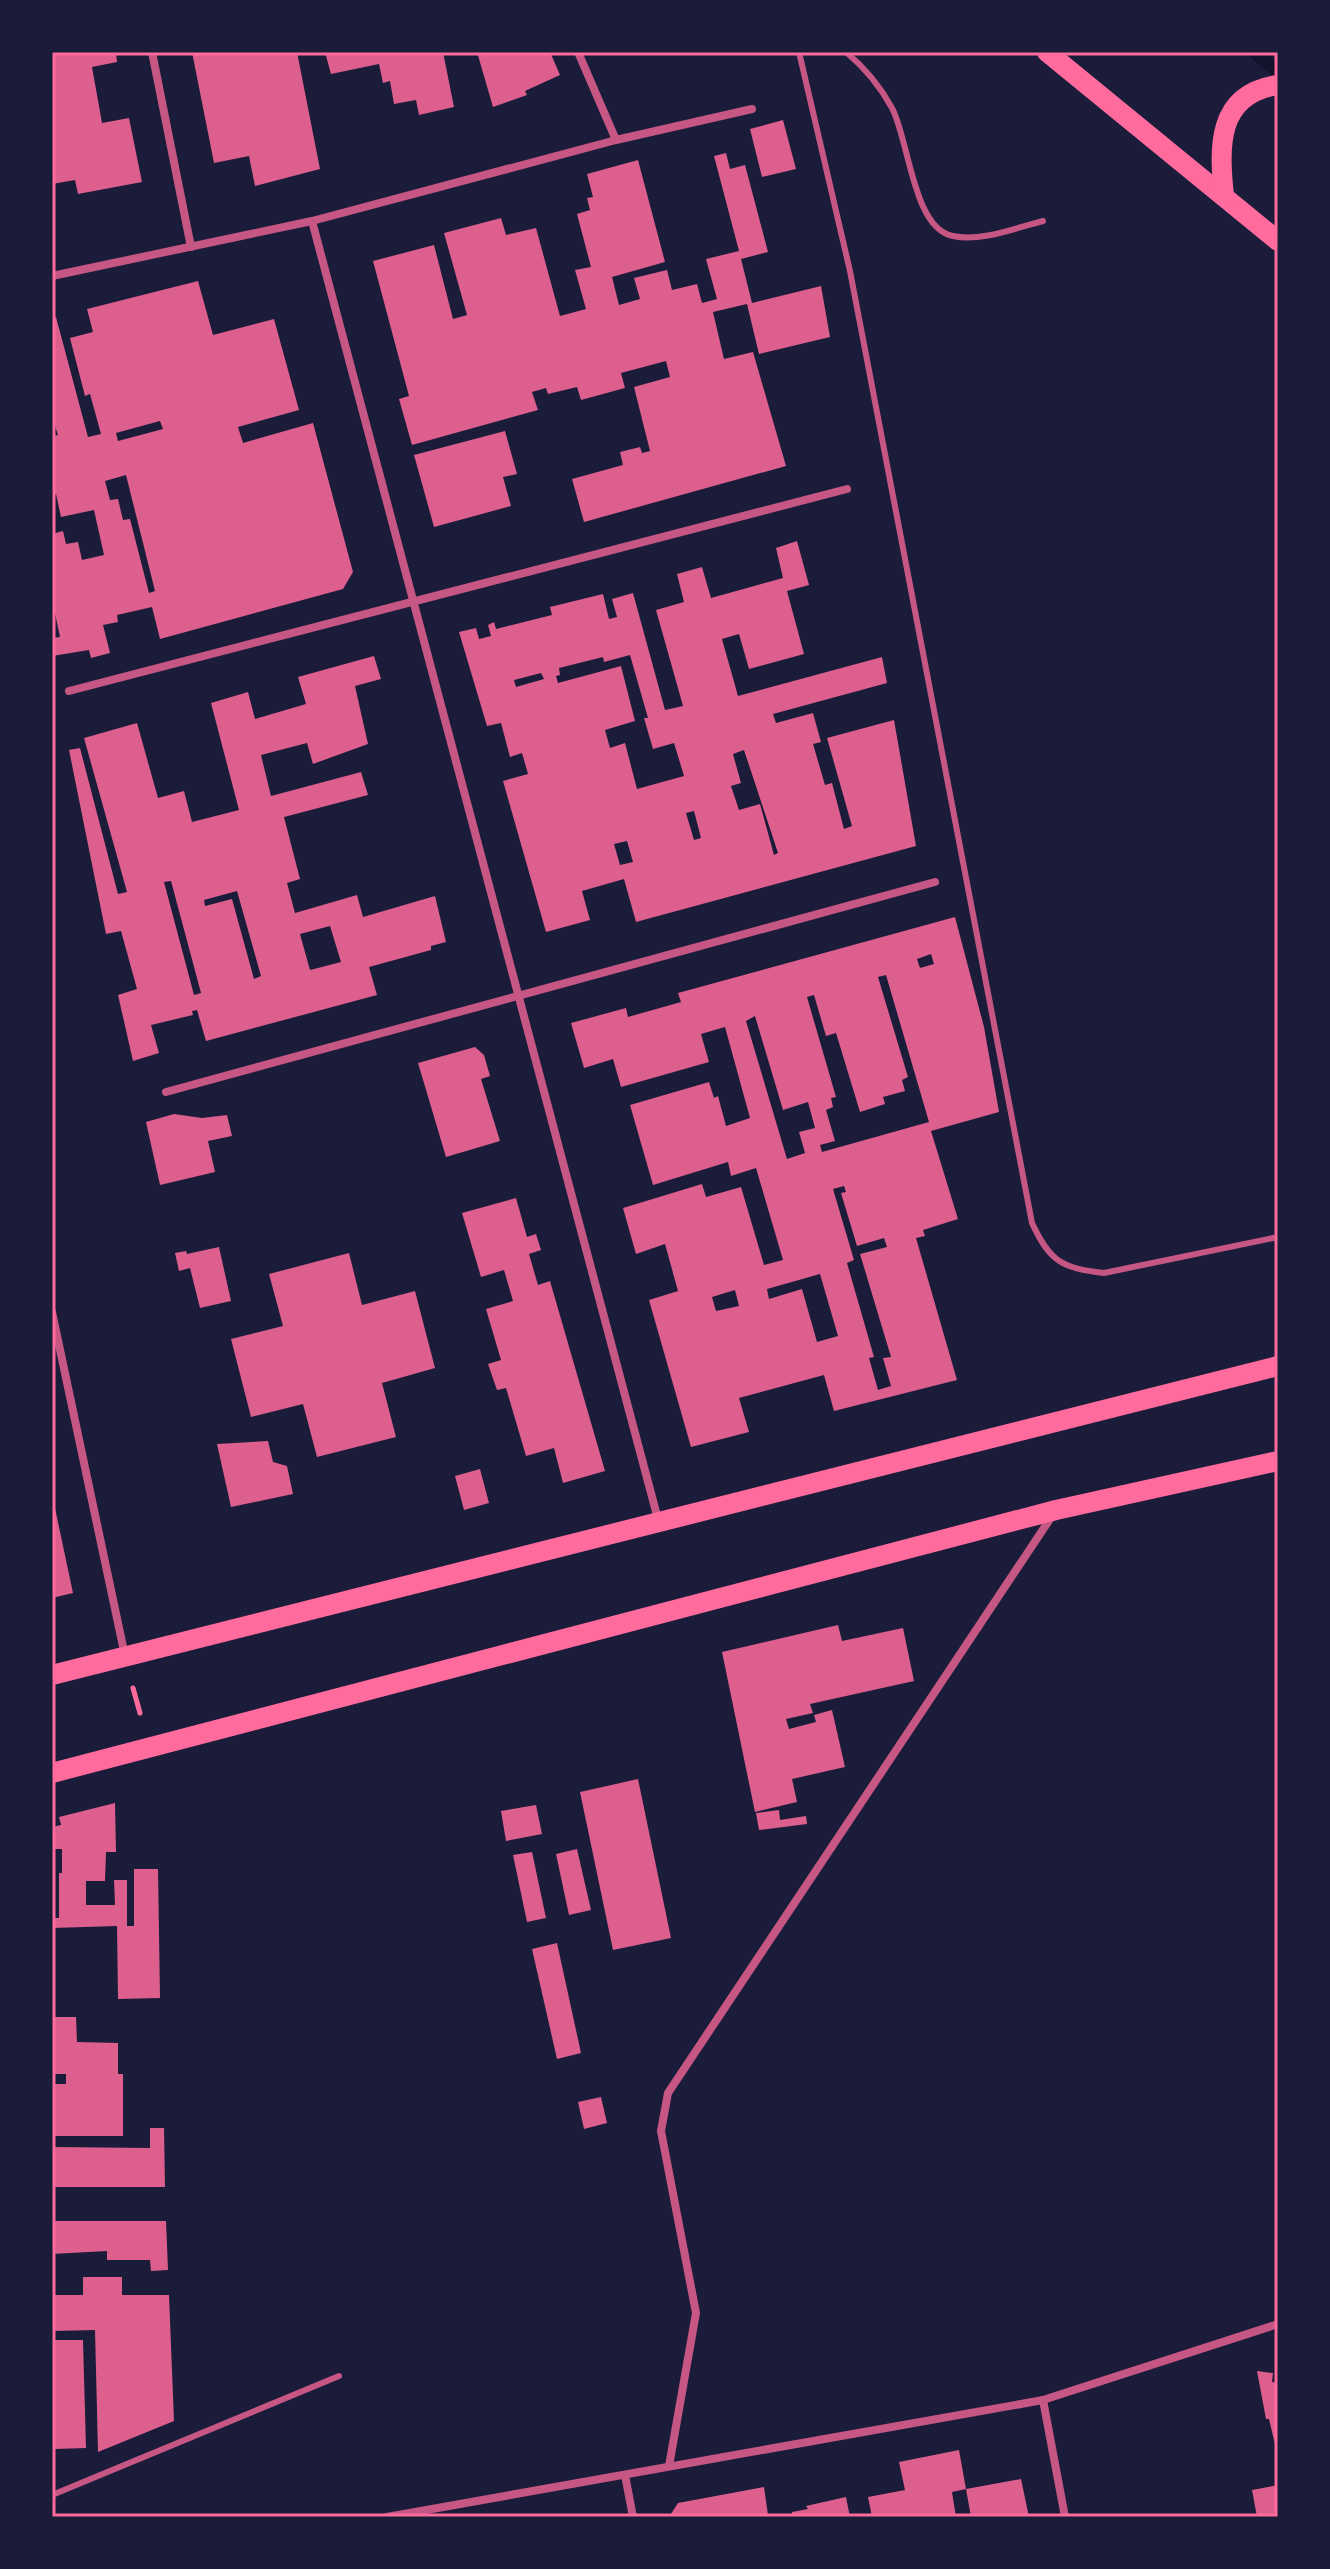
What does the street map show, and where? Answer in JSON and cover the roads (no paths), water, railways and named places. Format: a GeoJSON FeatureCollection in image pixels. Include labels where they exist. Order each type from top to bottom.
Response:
{"type":"FeatureCollection","features":[{"type":"Feature","properties":{"kind":"main road"},"geometry":{"type":"LineString","coordinates":[[1047,52],[1278,241]]}},
{"type":"Feature","properties":{"kind":"main road"},"geometry":{"type":"LineString","coordinates":[[1224,196],[1220,152],[1226,121],[1243,99],[1274,86]]}},
{"type":"Feature","properties":{"kind":"main road"},"geometry":{"type":"LineString","coordinates":[[52,1675],[1278,1366]]}},
{"type":"Feature","properties":{"kind":"main road"},"geometry":{"type":"LineString","coordinates":[[52,1773],[1056,1510],[1278,1461]]}},
{"type":"Feature","properties":{"kind":"street"},"geometry":{"type":"LineString","coordinates":[[152,52],[191,247]]}},
{"type":"Feature","properties":{"kind":"street"},"geometry":{"type":"LineString","coordinates":[[578,52],[616,140]]}},
{"type":"Feature","properties":{"kind":"street"},"geometry":{"type":"LineString","coordinates":[[52,276],[312,221],[616,140],[752,109]]}},
{"type":"Feature","properties":{"kind":"street"},"geometry":{"type":"LineString","coordinates":[[312,221],[659,1523]]}},
{"type":"Feature","properties":{"kind":"street"},"geometry":{"type":"LineString","coordinates":[[69,691],[847,489]]}},
{"type":"Feature","properties":{"kind":"street"},"geometry":{"type":"LineString","coordinates":[[166,1092],[935,882]]}},
{"type":"Feature","properties":{"kind":"street"},"geometry":{"type":"LineString","coordinates":[[52,1312],[55,1340],[125,1657]]}},
{"type":"Feature","properties":{"kind":"street"},"geometry":{"type":"LineString","coordinates":[[669,2466],[694,2336],[692,2290],[661,2131],[668,2093],[1056,1510]]}},
{"type":"Feature","properties":{"kind":"street"},"geometry":{"type":"LineString","coordinates":[[387,2517],[1043,2400],[1278,2324]]}},
{"type":"Feature","properties":{"kind":"street"},"geometry":{"type":"LineString","coordinates":[[1043,2400],[1065,2517]]}},
{"type":"Feature","properties":{"kind":"street"},"geometry":{"type":"LineString","coordinates":[[625,2475],[633,2517]]}},
{"type":"Feature","properties":{"kind":"lane"},"geometry":{"type":"LineString","coordinates":[[799,52],[850,271],[1032,1223],[1042,1246],[1057,1262],[1079,1270],[1104,1273],[1278,1237]]}},
{"type":"Feature","properties":{"kind":"lane"},"geometry":{"type":"LineString","coordinates":[[846,52],[862,66],[894,111],[924,210],[934,227],[949,236],[968,238],[1043,221]]}},
{"type":"Feature","properties":{"kind":"lane"},"geometry":{"type":"LineString","coordinates":[[52,2495],[339,2376]]}},
{"type":"Feature","properties":{"kind":"waterway"},"geometry":{"type":"LineString","coordinates":[[1255,52],[1278,71]]}}]}
